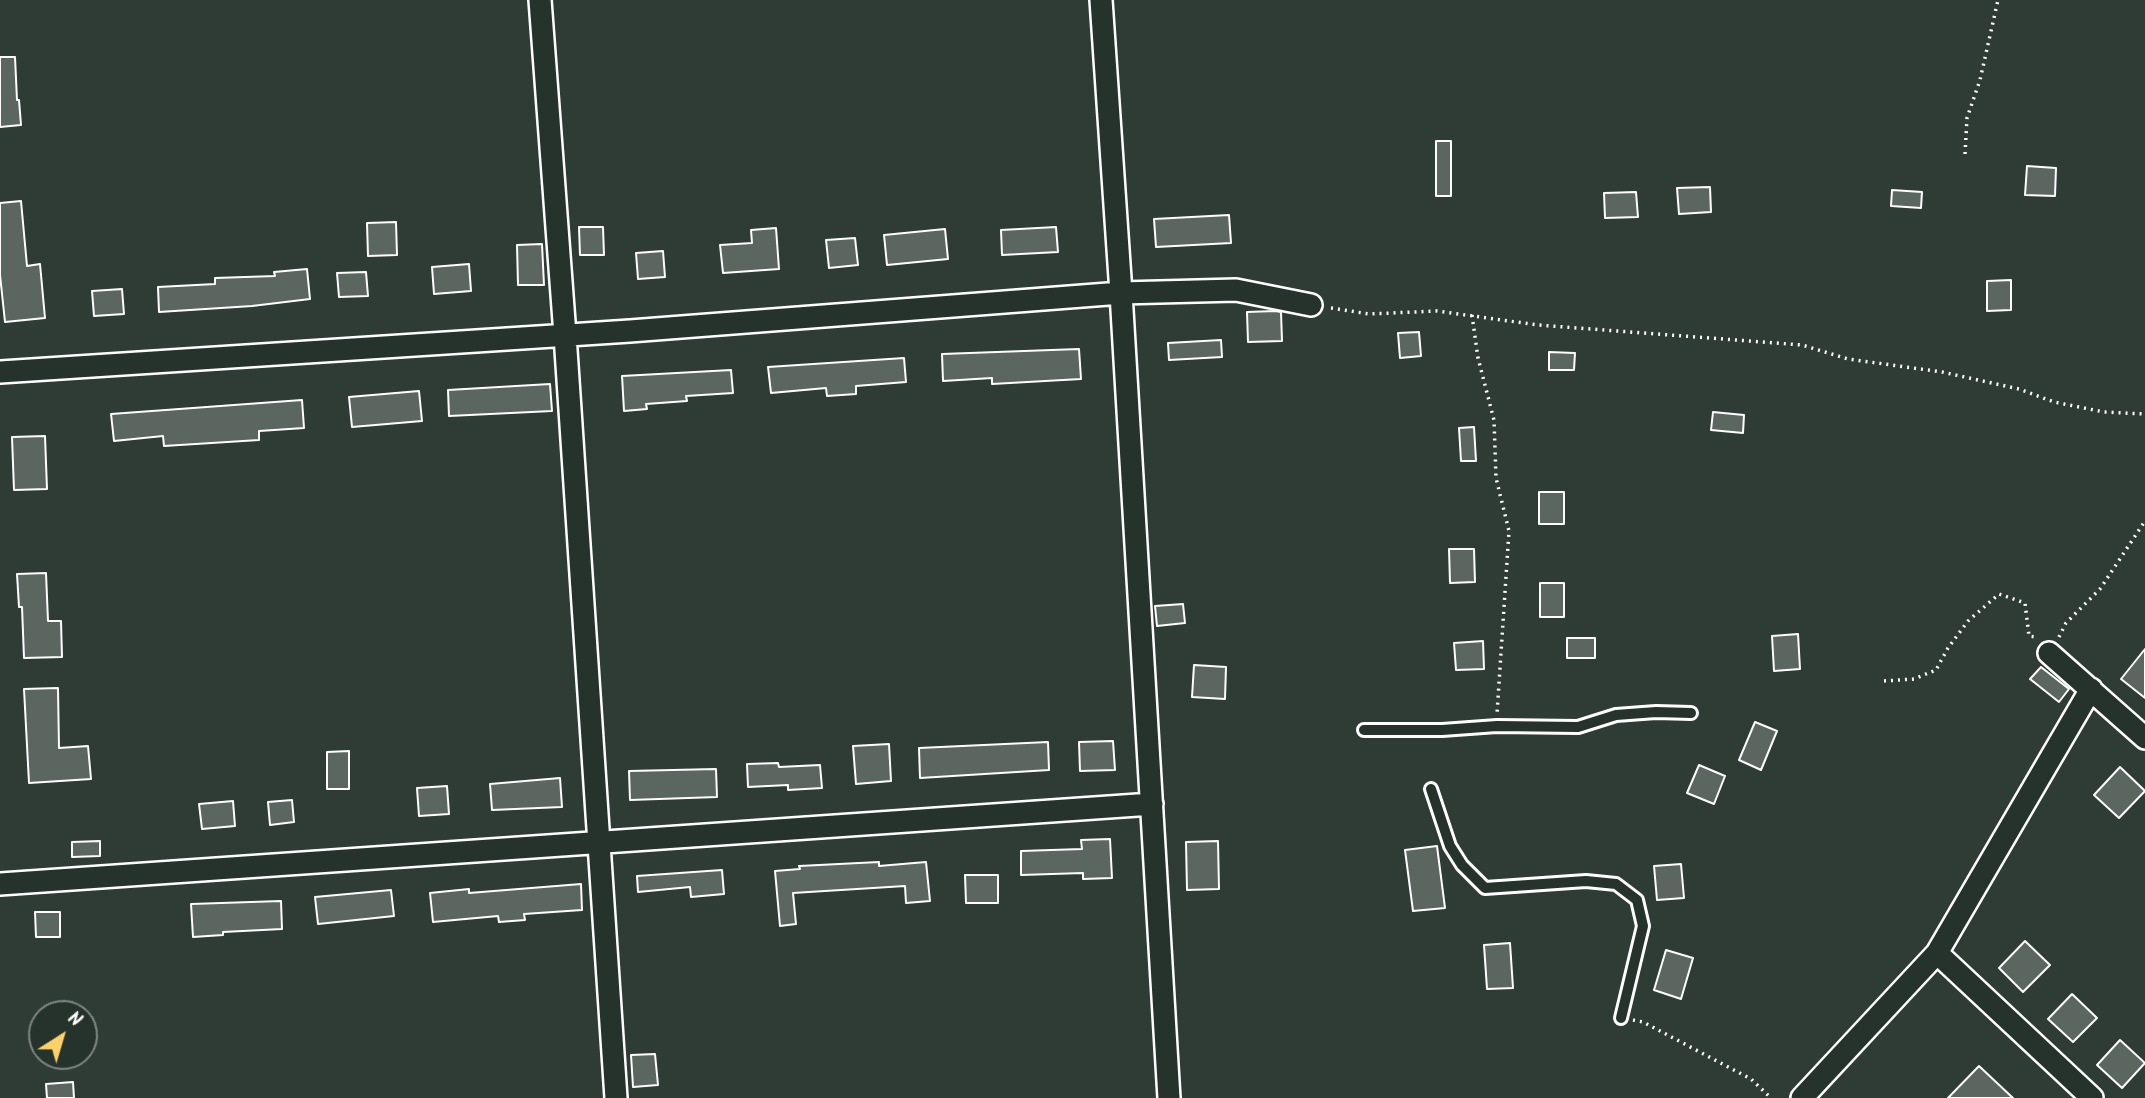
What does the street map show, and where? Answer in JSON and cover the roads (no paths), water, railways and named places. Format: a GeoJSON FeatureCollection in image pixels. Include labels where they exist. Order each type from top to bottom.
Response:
{"type":"FeatureCollection","features":[{"type":"Feature","properties":{"kind":"street"},"geometry":{"type":"LineString","coordinates":[[540,0],[616,1098]]}},
{"type":"Feature","properties":{"kind":"street"},"geometry":{"type":"LineString","coordinates":[[1101,0],[1169,1098]]}},
{"type":"Feature","properties":{"kind":"street"},"geometry":{"type":"LineString","coordinates":[[0,372],[565,335],[1121,293],[1236,290],[1311,305]]}},
{"type":"Feature","properties":{"kind":"street"},"geometry":{"type":"LineString","coordinates":[[2053,647],[2091,689],[2145,738]]}},
{"type":"Feature","properties":{"kind":"street"},"geometry":{"type":"LineString","coordinates":[[1802,1098],[1937,953],[2091,689]]}},
{"type":"Feature","properties":{"kind":"street"},"geometry":{"type":"LineString","coordinates":[[0,884],[1152,804]]}},
{"type":"Feature","properties":{"kind":"street"},"geometry":{"type":"LineString","coordinates":[[1937,953],[2092,1098]]}},
{"type":"Feature","properties":{"kind":"lane"},"geometry":{"type":"LineString","coordinates":[[1364,730],[1442,730],[1497,726],[1578,727],[1616,715],[1691,713]]}},
{"type":"Feature","properties":{"kind":"lane"},"geometry":{"type":"LineString","coordinates":[[1431,789],[1450,846],[1462,865],[1485,888],[1586,881],[1616,884],[1637,900],[1643,926],[1620,1017]]}}]}
